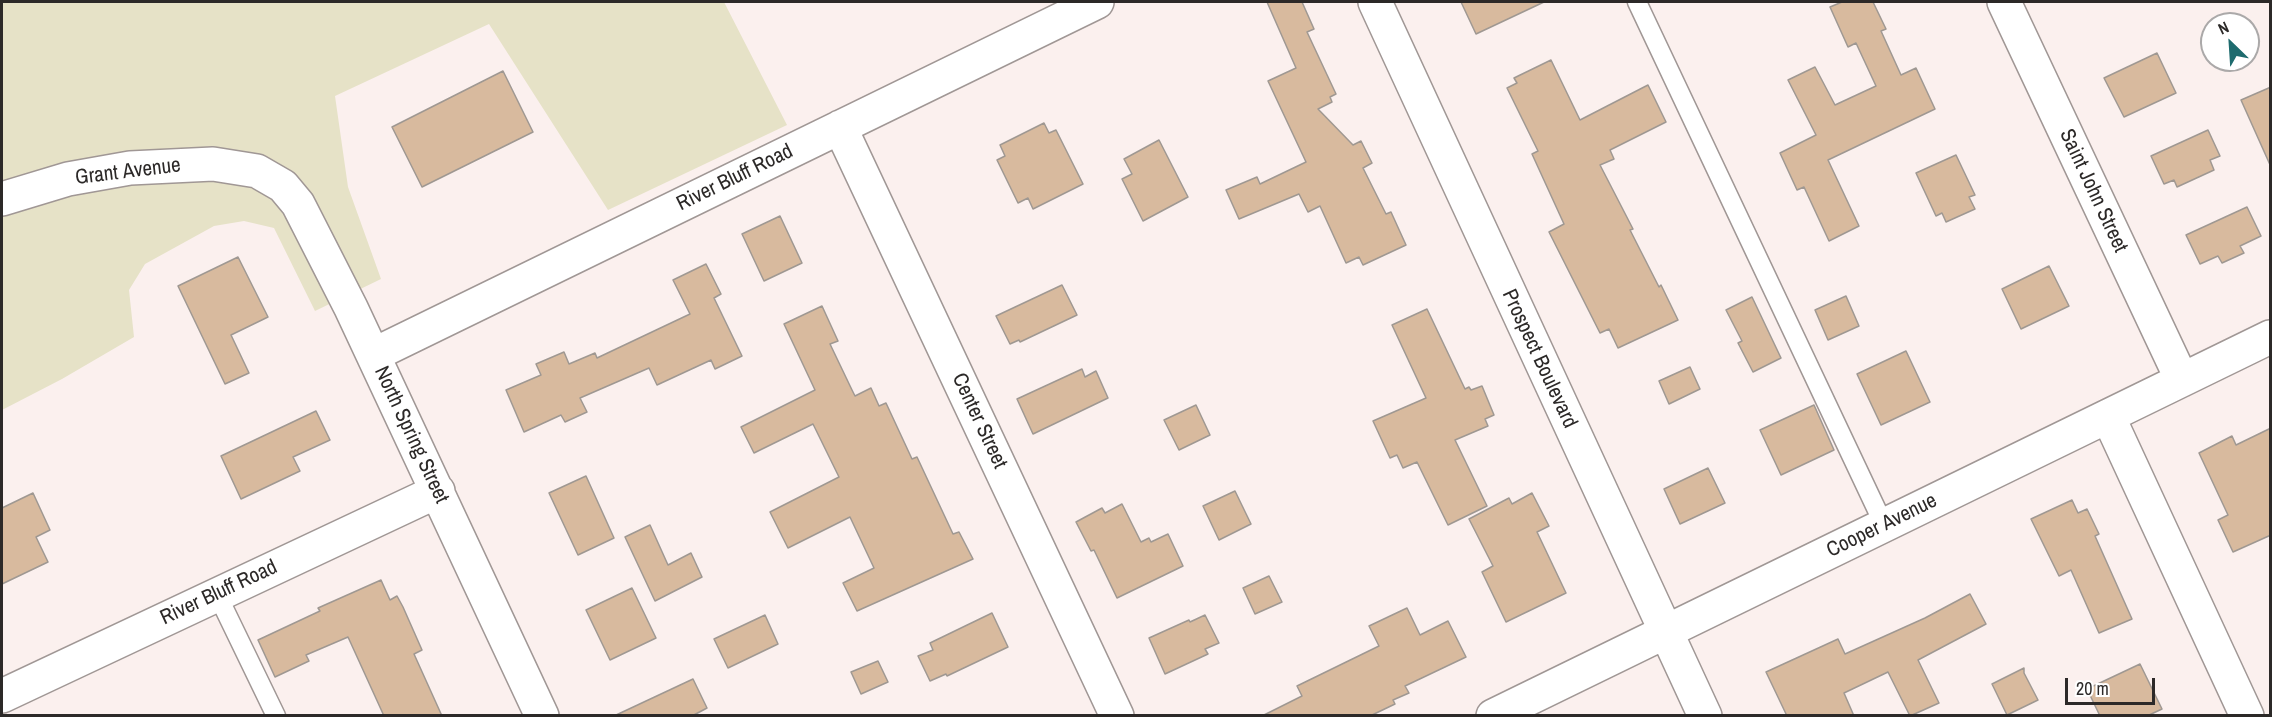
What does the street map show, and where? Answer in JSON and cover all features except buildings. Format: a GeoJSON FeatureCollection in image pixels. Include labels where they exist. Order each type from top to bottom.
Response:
{"type":"FeatureCollection","features":[{"type":"Feature","properties":{"kind":"street","name":"River Bluff Road"},"geometry":{"type":"LineString","coordinates":[[374,355],[1097,2]]}},
{"type":"Feature","properties":{"kind":"street","name":"Prospect Boulevard"},"geometry":{"type":"LineString","coordinates":[[1375,2],[1705,716]]}},
{"type":"Feature","properties":{"kind":"street","name":"Saint John Street"},"geometry":{"type":"LineString","coordinates":[[2004,2],[2182,380]]}},
{"type":"Feature","properties":{"kind":"street","name":"Center Street"},"geometry":{"type":"LineString","coordinates":[[840,127],[1117,716]]}},
{"type":"Feature","properties":{"kind":"street","name":"Grant Avenue"},"geometry":{"type":"LineString","coordinates":[[2,199],[68,179],[130,168],[213,164],[257,171]]}},
{"type":"Feature","properties":{"kind":"street","name":"North Spring Street"},"geometry":{"type":"LineString","coordinates":[[257,171],[283,186],[298,204],[374,355],[542,716]]}},
{"type":"Feature","properties":{"kind":"street","name":"Cooper Avenue"},"geometry":{"type":"LineString","coordinates":[[1493,716],[2271,337]]}},
{"type":"Feature","properties":{"kind":"street"},"geometry":{"type":"LineString","coordinates":[[2108,416],[2247,716]]}},
{"type":"Feature","properties":{"kind":"street","name":"River Bluff Road"},"geometry":{"type":"LineString","coordinates":[[2,696],[438,491]]}},
{"type":"Feature","properties":{"kind":"lane"},"geometry":{"type":"LineString","coordinates":[[1637,2],[1884,525]]}},
{"type":"Feature","properties":{"kind":"lane"},"geometry":{"type":"LineString","coordinates":[[218,594],[276,716]]}},
{"type":"Feature","properties":{"kind":"shaded area"},"geometry":{"type":"Polygon","coordinates":[[[2,2],[724,2],[787,125],[608,210],[489,24],[335,96],[348,187],[381,279],[315,311],[274,228],[244,221],[214,226],[145,264],[129,290],[134,337],[62,379],[2,410],[2,2]]]}}]}
